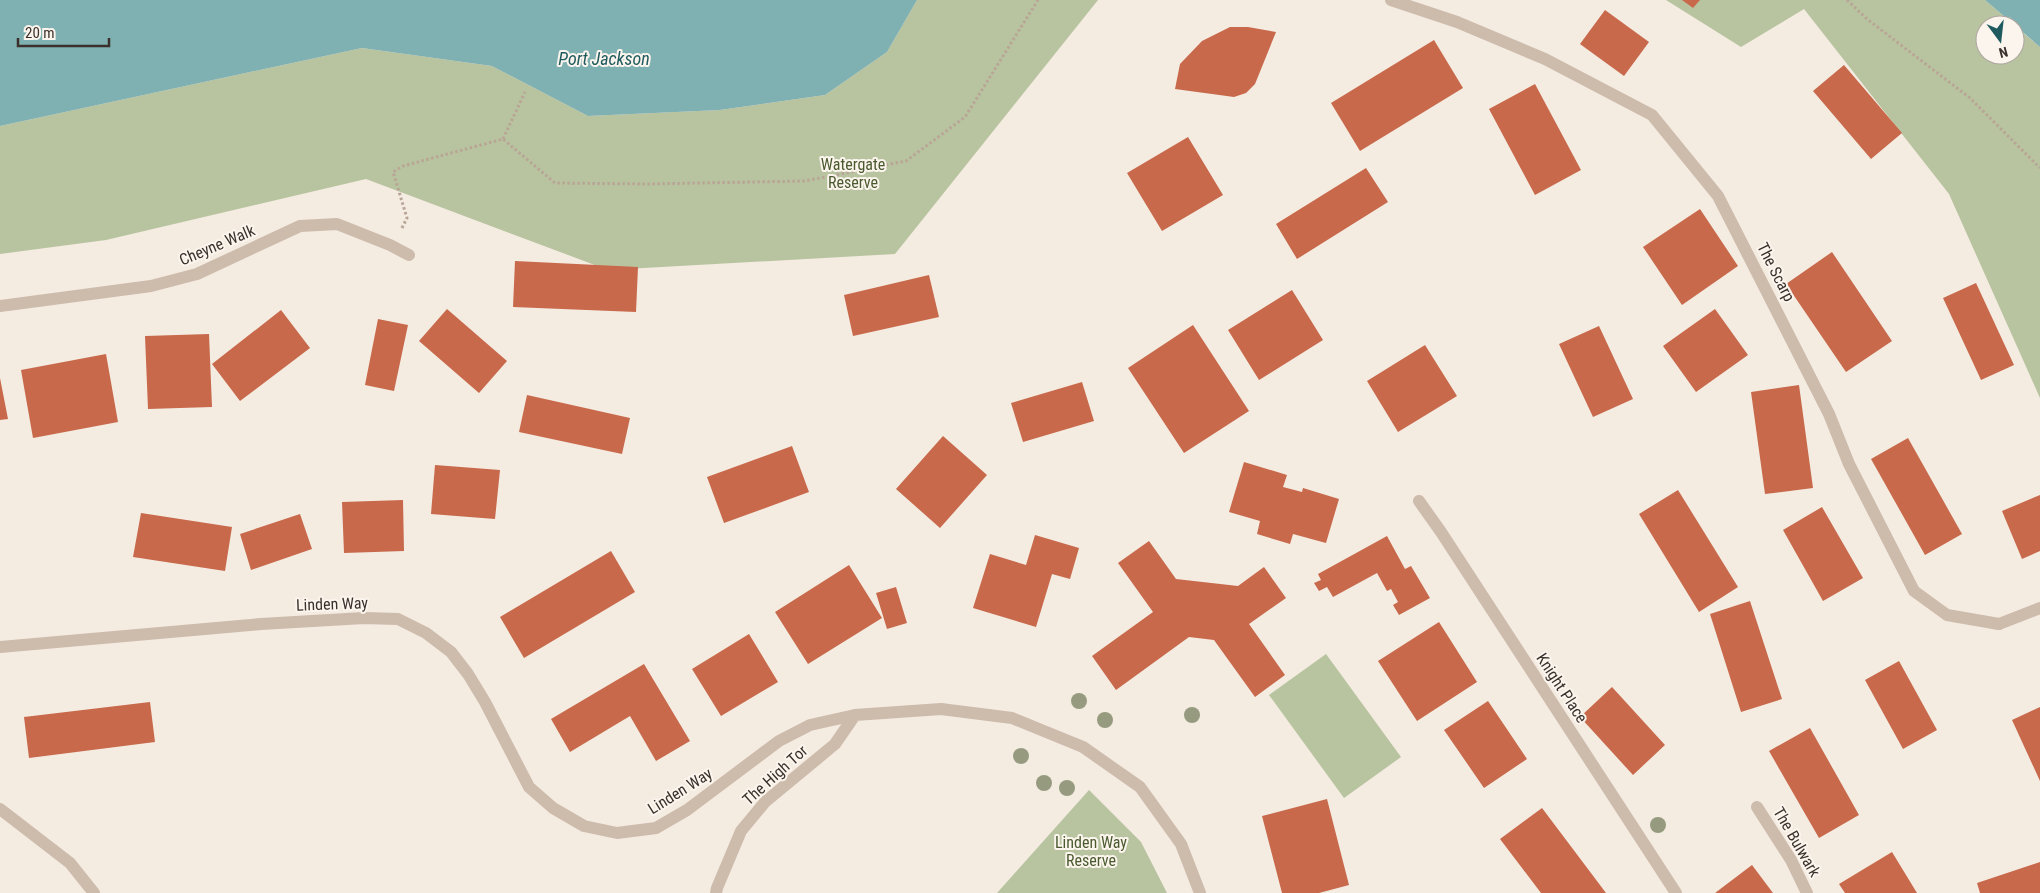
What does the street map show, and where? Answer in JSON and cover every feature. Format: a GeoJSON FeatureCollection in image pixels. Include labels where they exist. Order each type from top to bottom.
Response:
{"type":"FeatureCollection","features":[{"type":"Feature","properties":{"kind":"street","name":"The Scarp"},"geometry":{"type":"LineString","coordinates":[[1391,0],[1457,22],[1545,59],[1652,115],[1718,196],[1829,414],[1849,464],[1914,591],[1947,616],[1998,624],[2040,608]]}},
{"type":"Feature","properties":{"kind":"street","name":"Cheyne Walk"},"geometry":{"type":"LineString","coordinates":[[0,306],[151,286],[197,274],[300,226],[337,224],[390,245],[409,255]]}},
{"type":"Feature","properties":{"kind":"street","name":"Knight Place"},"geometry":{"type":"LineString","coordinates":[[1419,501],[1442,532],[1676,893]]}},
{"type":"Feature","properties":{"kind":"street","name":"Linden Way"},"geometry":{"type":"LineString","coordinates":[[0,647],[261,624],[364,618],[398,619],[426,633],[451,652],[485,702],[530,786],[553,808],[584,826],[617,833],[656,828],[687,810],[779,741],[810,725],[854,715],[940,709],[1012,718],[1083,747],[1140,787],[1181,844],[1200,893]]}},
{"type":"Feature","properties":{"kind":"street","name":"The High Tor"},"geometry":{"type":"LineString","coordinates":[[716,893],[716,888],[741,831],[765,802],[835,744],[854,715]]}},
{"type":"Feature","properties":{"kind":"street","name":"The Bulwark"},"geometry":{"type":"LineString","coordinates":[[1757,807],[1791,860],[1807,893]]}},
{"type":"Feature","properties":{"kind":"street"},"geometry":{"type":"LineString","coordinates":[[0,809],[70,863],[94,893]]}},
{"type":"Feature","properties":{"kind":"path"},"geometry":{"type":"LineString","coordinates":[[503,139],[555,183],[647,184],[806,181],[906,160],[965,117],[1038,0]]}},
{"type":"Feature","properties":{"kind":"path"},"geometry":{"type":"LineString","coordinates":[[1847,0],[1867,20],[1970,98],[2040,168]]}},
{"type":"Feature","properties":{"kind":"path"},"geometry":{"type":"LineString","coordinates":[[390,245],[407,218],[393,172],[403,166],[503,139],[526,92]]}},
{"type":"Feature","properties":{"kind":"green space","name":"Watergate Reserve"},"geometry":{"type":"Polygon","coordinates":[[[917,0],[1098,0],[895,254],[608,270],[366,179],[106,240],[0,254],[0,126],[362,48],[492,66],[588,116],[720,110],[825,95],[887,52],[917,0]]]}},
{"type":"Feature","properties":{"kind":"green space"},"geometry":{"type":"Polygon","coordinates":[[[1666,0],[1985,0],[2002,15],[1975,15],[1975,65],[2025,65],[2025,34],[2040,47],[2040,398],[1949,194],[1804,9],[1741,47],[1666,0]]]}},
{"type":"Feature","properties":{"kind":"green space"},"geometry":{"type":"Polygon","coordinates":[[[1326,654],[1401,757],[1344,798],[1269,695],[1326,654]]]}},
{"type":"Feature","properties":{"kind":"green space","name":"Linden Way Reserve"},"geometry":{"type":"Polygon","coordinates":[[[1089,790],[1141,842],[1167,893],[997,893],[1089,790]]]}},
{"type":"Feature","properties":{"kind":"water","name":"Port Jackson"},"geometry":{"type":"Polygon","coordinates":[[[0,0],[917,0],[887,52],[825,95],[720,110],[588,116],[492,66],[362,48],[0,126],[0,0]]]}},
{"type":"Feature","properties":{"kind":"water"},"geometry":{"type":"Polygon","coordinates":[[[1985,0],[2040,0],[2040,47],[2025,34],[2025,15],[2003,15],[1985,0]]]}},
{"type":"Feature","properties":{"kind":"building"},"geometry":{"type":"Polygon","coordinates":[[[1682,0],[1700,0],[1693,8],[1682,0]]]}},
{"type":"Feature","properties":{"kind":"building"},"geometry":{"type":"Polygon","coordinates":[[[1605,10],[1649,42],[1624,76],[1580,44],[1605,10]]]}},
{"type":"Feature","properties":{"kind":"building"},"geometry":{"type":"Polygon","coordinates":[[[1230,27],[1248,27],[1276,32],[1255,84],[1246,93],[1234,97],[1175,89],[1180,64],[1202,41],[1230,27]]]}},
{"type":"Feature","properties":{"kind":"building"},"geometry":{"type":"Polygon","coordinates":[[[1434,40],[1463,88],[1360,151],[1331,103],[1434,40]]]}},
{"type":"Feature","properties":{"kind":"building"},"geometry":{"type":"Polygon","coordinates":[[[1844,65],[1902,133],[1871,159],[1813,91],[1844,65]]]}},
{"type":"Feature","properties":{"kind":"building"},"geometry":{"type":"Polygon","coordinates":[[[1535,84],[1581,170],[1535,195],[1489,109],[1535,84]]]}},
{"type":"Feature","properties":{"kind":"building"},"geometry":{"type":"Polygon","coordinates":[[[1188,137],[1223,195],[1162,231],[1127,173],[1188,137]]]}},
{"type":"Feature","properties":{"kind":"building"},"geometry":{"type":"Polygon","coordinates":[[[1366,168],[1388,202],[1297,259],[1276,224],[1366,168]]]}},
{"type":"Feature","properties":{"kind":"building"},"geometry":{"type":"Polygon","coordinates":[[[1700,209],[1738,266],[1682,305],[1643,247],[1700,209]]]}},
{"type":"Feature","properties":{"kind":"building"},"geometry":{"type":"Polygon","coordinates":[[[1832,252],[1892,341],[1846,372],[1786,284],[1832,252]]]}},
{"type":"Feature","properties":{"kind":"building"},"geometry":{"type":"Polygon","coordinates":[[[515,261],[638,267],[636,312],[513,307],[515,261]]]}},
{"type":"Feature","properties":{"kind":"building"},"geometry":{"type":"Polygon","coordinates":[[[929,275],[939,317],[853,336],[844,295],[929,275]]]}},
{"type":"Feature","properties":{"kind":"building"},"geometry":{"type":"Polygon","coordinates":[[[1976,283],[2014,365],[1981,380],[1943,298],[1976,283]]]}},
{"type":"Feature","properties":{"kind":"building"},"geometry":{"type":"Polygon","coordinates":[[[1292,290],[1323,340],[1259,380],[1228,330],[1292,290]]]}},
{"type":"Feature","properties":{"kind":"building"},"geometry":{"type":"Polygon","coordinates":[[[447,309],[507,361],[479,393],[419,341],[447,309]]]}},
{"type":"Feature","properties":{"kind":"building"},"geometry":{"type":"Polygon","coordinates":[[[1715,309],[1748,355],[1696,392],[1663,346],[1715,309]]]}},
{"type":"Feature","properties":{"kind":"building"},"geometry":{"type":"Polygon","coordinates":[[[281,310],[310,348],[240,401],[212,364],[281,310]]]}},
{"type":"Feature","properties":{"kind":"building"},"geometry":{"type":"Polygon","coordinates":[[[378,319],[408,325],[394,391],[365,385],[378,319]]]}},
{"type":"Feature","properties":{"kind":"building"},"geometry":{"type":"Polygon","coordinates":[[[1193,325],[1249,411],[1184,453],[1128,368],[1193,325]]]}},
{"type":"Feature","properties":{"kind":"building"},"geometry":{"type":"Polygon","coordinates":[[[1599,326],[1633,399],[1593,417],[1559,344],[1599,326]]]}},
{"type":"Feature","properties":{"kind":"building"},"geometry":{"type":"Polygon","coordinates":[[[209,334],[212,407],[148,409],[145,336],[209,334]]]}},
{"type":"Feature","properties":{"kind":"building"},"geometry":{"type":"Polygon","coordinates":[[[1425,345],[1457,396],[1398,432],[1367,381],[1425,345]]]}},
{"type":"Feature","properties":{"kind":"building"},"geometry":{"type":"Polygon","coordinates":[[[106,354],[118,422],[33,438],[21,370],[106,354]]]}},
{"type":"Feature","properties":{"kind":"building"},"geometry":{"type":"Polygon","coordinates":[[[0,378],[8,419],[0,420],[0,378]]]}},
{"type":"Feature","properties":{"kind":"building"},"geometry":{"type":"Polygon","coordinates":[[[1082,382],[1094,421],[1023,442],[1011,403],[1082,382]]]}},
{"type":"Feature","properties":{"kind":"building"},"geometry":{"type":"Polygon","coordinates":[[[1799,385],[1813,488],[1765,494],[1751,392],[1799,385]]]}},
{"type":"Feature","properties":{"kind":"building"},"geometry":{"type":"Polygon","coordinates":[[[527,395],[630,418],[622,454],[519,432],[527,395]]]}},
{"type":"Feature","properties":{"kind":"building"},"geometry":{"type":"Polygon","coordinates":[[[943,436],[987,475],[940,528],[896,489],[943,436]]]}},
{"type":"Feature","properties":{"kind":"building"},"geometry":{"type":"Polygon","coordinates":[[[1908,438],[1962,534],[1925,555],[1871,459],[1908,438]]]}},
{"type":"Feature","properties":{"kind":"building"},"geometry":{"type":"Polygon","coordinates":[[[792,446],[809,492],[724,523],[707,477],[792,446]]]}},
{"type":"Feature","properties":{"kind":"building"},"geometry":{"type":"Polygon","coordinates":[[[1244,462],[1287,475],[1283,487],[1302,492],[1303,488],[1339,499],[1326,543],[1293,534],[1290,544],[1257,534],[1260,521],[1229,512],[1244,462]]]}},
{"type":"Feature","properties":{"kind":"building"},"geometry":{"type":"Polygon","coordinates":[[[435,465],[500,470],[495,519],[431,514],[435,465]]]}},
{"type":"Feature","properties":{"kind":"building"},"geometry":{"type":"Polygon","coordinates":[[[1678,490],[1738,587],[1699,612],[1639,514],[1678,490]]]}},
{"type":"Feature","properties":{"kind":"building"},"geometry":{"type":"Polygon","coordinates":[[[2040,495],[2040,551],[2022,559],[2002,511],[2040,495]]]}},
{"type":"Feature","properties":{"kind":"building"},"geometry":{"type":"Polygon","coordinates":[[[403,500],[404,551],[344,553],[342,502],[403,500]]]}},
{"type":"Feature","properties":{"kind":"building"},"geometry":{"type":"Polygon","coordinates":[[[1822,507],[1863,578],[1823,601],[1783,530],[1822,507]]]}},
{"type":"Feature","properties":{"kind":"building"},"geometry":{"type":"Polygon","coordinates":[[[141,513],[232,527],[225,571],[133,557],[141,513]]]}},
{"type":"Feature","properties":{"kind":"building"},"geometry":{"type":"Polygon","coordinates":[[[300,514],[312,549],[251,570],[240,534],[300,514]]]}},
{"type":"Feature","properties":{"kind":"building"},"geometry":{"type":"Polygon","coordinates":[[[1035,535],[1079,548],[1070,579],[1052,574],[1036,627],[973,608],[990,554],[1026,565],[1035,535]]]}},
{"type":"Feature","properties":{"kind":"building"},"geometry":{"type":"Polygon","coordinates":[[[1387,536],[1405,569],[1411,566],[1430,598],[1399,615],[1393,605],[1398,602],[1391,589],[1387,591],[1377,573],[1333,597],[1327,587],[1319,591],[1314,583],[1321,580],[1318,574],[1387,536]]]}},
{"type":"Feature","properties":{"kind":"building"},"geometry":{"type":"Polygon","coordinates":[[[1149,541],[1176,579],[1238,586],[1264,567],[1286,598],[1249,624],[1285,675],[1255,697],[1214,640],[1189,637],[1116,690],[1092,656],[1153,612],[1118,563],[1149,541]]]}},
{"type":"Feature","properties":{"kind":"building"},"geometry":{"type":"Polygon","coordinates":[[[611,551],[635,592],[524,658],[500,617],[611,551]]]}},
{"type":"Feature","properties":{"kind":"building"},"geometry":{"type":"Polygon","coordinates":[[[849,565],[882,618],[808,664],[775,612],[849,565]]]}},
{"type":"Feature","properties":{"kind":"building"},"geometry":{"type":"Polygon","coordinates":[[[896,587],[907,623],[887,629],[876,593],[896,587]]]}},
{"type":"Feature","properties":{"kind":"building"},"geometry":{"type":"Polygon","coordinates":[[[1750,601],[1782,699],[1741,712],[1710,614],[1750,601]]]}},
{"type":"Feature","properties":{"kind":"building"},"geometry":{"type":"Polygon","coordinates":[[[1439,622],[1477,682],[1417,721],[1378,661],[1439,622]]]}},
{"type":"Feature","properties":{"kind":"building"},"geometry":{"type":"Polygon","coordinates":[[[749,634],[778,682],[721,716],[692,669],[749,634]]]}},
{"type":"Feature","properties":{"kind":"building"},"geometry":{"type":"Polygon","coordinates":[[[1899,661],[1937,730],[1903,749],[1865,680],[1899,661]]]}},
{"type":"Feature","properties":{"kind":"building"},"geometry":{"type":"Polygon","coordinates":[[[644,664],[690,741],[656,761],[630,716],[570,752],[551,719],[644,664]]]}},
{"type":"Feature","properties":{"kind":"building"},"geometry":{"type":"Polygon","coordinates":[[[1612,687],[1665,745],[1633,775],[1580,717],[1612,687]]]}},
{"type":"Feature","properties":{"kind":"building"},"geometry":{"type":"Polygon","coordinates":[[[1488,701],[1527,759],[1484,788],[1444,730],[1488,701]]]}},
{"type":"Feature","properties":{"kind":"building"},"geometry":{"type":"Polygon","coordinates":[[[150,702],[155,742],[29,758],[24,717],[150,702]]]}},
{"type":"Feature","properties":{"kind":"building"},"geometry":{"type":"Polygon","coordinates":[[[2040,707],[2040,781],[2012,720],[2040,707]]]}},
{"type":"Feature","properties":{"kind":"building"},"geometry":{"type":"Polygon","coordinates":[[[1810,728],[1859,815],[1819,838],[1769,751],[1810,728]]]}},
{"type":"Feature","properties":{"kind":"building"},"geometry":{"type":"Polygon","coordinates":[[[1327,799],[1349,885],[1319,893],[1282,893],[1262,816],[1327,799]]]}},
{"type":"Feature","properties":{"kind":"building"},"geometry":{"type":"Polygon","coordinates":[[[1542,808],[1606,893],[1541,893],[1500,839],[1542,808]]]}},
{"type":"Feature","properties":{"kind":"building"},"geometry":{"type":"Polygon","coordinates":[[[1892,852],[1917,893],[1845,893],[1839,884],[1892,852]]]}},
{"type":"Feature","properties":{"kind":"building"},"geometry":{"type":"Polygon","coordinates":[[[2040,862],[2040,893],[1980,893],[1977,883],[2040,862]]]}},
{"type":"Feature","properties":{"kind":"building"},"geometry":{"type":"Polygon","coordinates":[[[1752,865],[1773,893],[1715,893],[1752,865]]]}}]}
